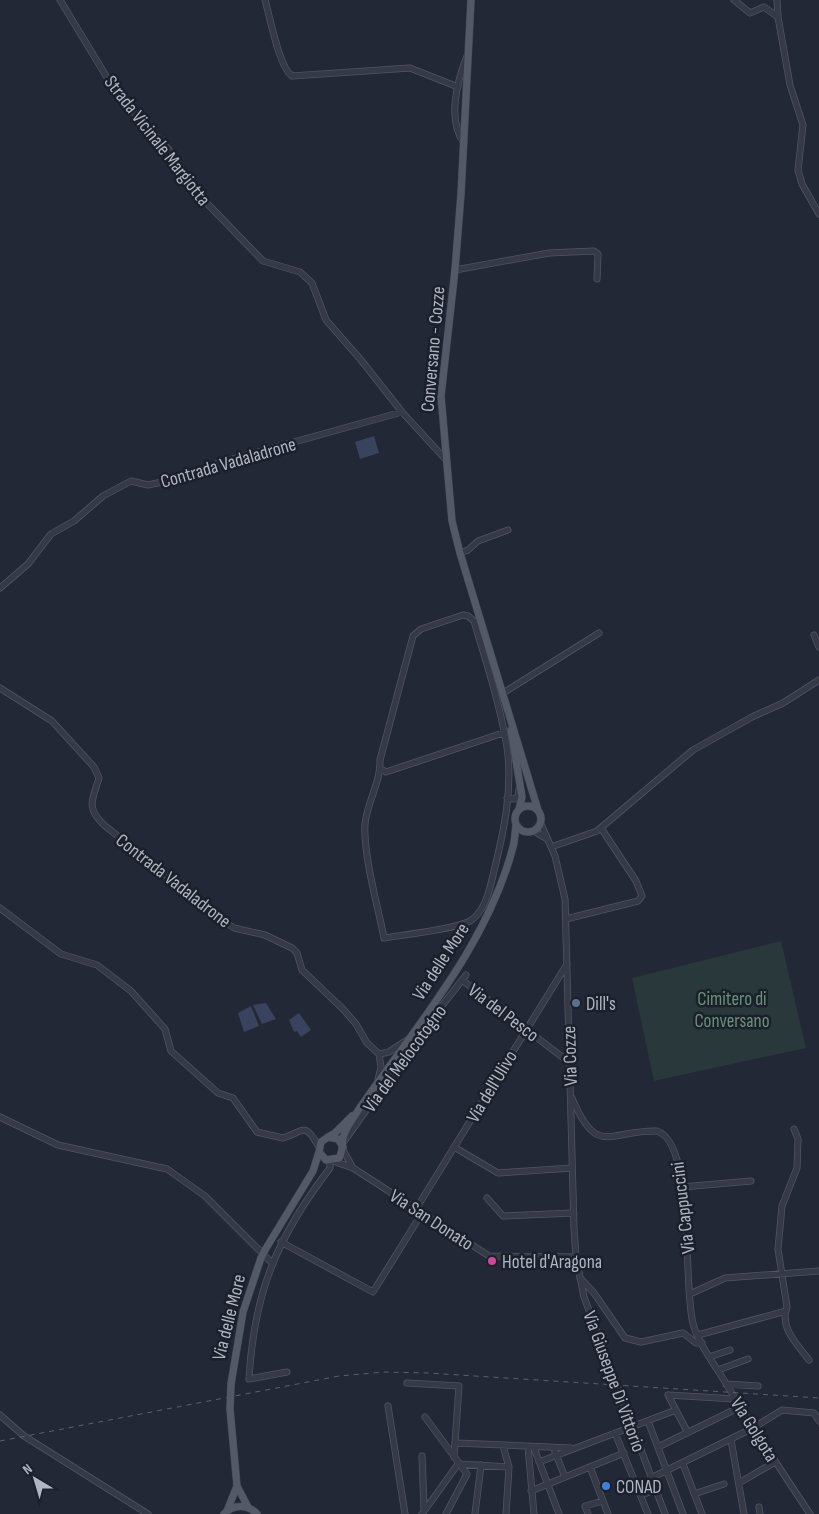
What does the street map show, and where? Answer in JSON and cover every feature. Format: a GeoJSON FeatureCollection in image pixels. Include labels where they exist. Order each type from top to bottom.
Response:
{"type":"FeatureCollection","features":[{"type":"Feature","properties":{"kind":"main road","name":"Conversano - Cozze"},"geometry":{"type":"LineString","coordinates":[[472,0],[455,270],[441,396],[452,521],[503,693]]}},
{"type":"Feature","properties":{"kind":"main road"},"geometry":{"type":"LineString","coordinates":[[503,693],[522,796],[515,816],[514,846]]}},
{"type":"Feature","properties":{"kind":"main road"},"geometry":{"type":"LineString","coordinates":[[503,693],[538,810],[542,816],[540,824],[534,831],[526,832],[516,825]]}},
{"type":"Feature","properties":{"kind":"main road"},"geometry":{"type":"LineString","coordinates":[[519,809],[531,806],[538,810]]}},
{"type":"Feature","properties":{"kind":"main road"},"geometry":{"type":"LineString","coordinates":[[514,846],[526,832]]}},
{"type":"Feature","properties":{"kind":"main road","name":"Via delle More"},"geometry":{"type":"LineString","coordinates":[[359,1109],[474,942],[494,899],[514,846]]}},
{"type":"Feature","properties":{"kind":"main road"},"geometry":{"type":"LineString","coordinates":[[313,1171],[339,1158],[343,1147],[343,1137],[359,1109]]}},
{"type":"Feature","properties":{"kind":"main road"},"geometry":{"type":"LineString","coordinates":[[313,1171],[319,1150],[327,1137],[335,1133],[359,1109]]}},
{"type":"Feature","properties":{"kind":"main road"},"geometry":{"type":"LineString","coordinates":[[327,1137],[338,1139],[343,1147]]}},
{"type":"Feature","properties":{"kind":"main road"},"geometry":{"type":"LineString","coordinates":[[319,1150],[330,1161]]}},
{"type":"Feature","properties":{"kind":"main road","name":"Via delle More"},"geometry":{"type":"LineString","coordinates":[[237,1486],[230,1409],[231,1384],[243,1312],[261,1258],[313,1171]]}},
{"type":"Feature","properties":{"kind":"main road"},"geometry":{"type":"LineString","coordinates":[[237,1486],[248,1507],[257,1514]]}},
{"type":"Feature","properties":{"kind":"main road"},"geometry":{"type":"LineString","coordinates":[[225,1513],[237,1486]]}},
{"type":"Feature","properties":{"kind":"main road"},"geometry":{"type":"LineString","coordinates":[[225,1513],[237,1506],[248,1507]]}},
{"type":"Feature","properties":{"kind":"street","name":"Strada Vicinale Margiotta"},"geometry":{"type":"LineString","coordinates":[[60,0],[118,94],[169,150],[196,192],[263,260],[305,276],[315,288],[318,305],[326,320],[361,360],[402,412],[447,460]]}},
{"type":"Feature","properties":{"kind":"street"},"geometry":{"type":"LineString","coordinates":[[265,0],[279,51],[288,73],[292,76],[410,68],[458,87]]}},
{"type":"Feature","properties":{"kind":"street"},"geometry":{"type":"LineString","coordinates":[[734,0],[750,13],[764,7],[778,17]]}},
{"type":"Feature","properties":{"kind":"street"},"geometry":{"type":"LineString","coordinates":[[777,0],[778,17],[790,85],[803,125],[798,170],[802,184],[819,214]]}},
{"type":"Feature","properties":{"kind":"street"},"geometry":{"type":"LineString","coordinates":[[464,143],[458,134],[456,120],[458,87],[468,54]]}},
{"type":"Feature","properties":{"kind":"street"},"geometry":{"type":"LineString","coordinates":[[455,270],[536,255],[594,251],[598,254],[597,279]]}},
{"type":"Feature","properties":{"kind":"street","name":"Contrada Vadaladrone"},"geometry":{"type":"LineString","coordinates":[[0,588],[28,564],[51,534],[74,522],[103,496],[132,481],[148,485],[200,474],[218,463],[402,412]]}},
{"type":"Feature","properties":{"kind":"street"},"geometry":{"type":"LineString","coordinates":[[460,553],[468,550],[478,541],[508,530]]}},
{"type":"Feature","properties":{"kind":"street"},"geometry":{"type":"LineString","coordinates":[[463,615],[468,616],[474,621],[507,747],[507,798],[504,827],[490,886],[482,907],[476,916],[464,924],[384,938],[365,831],[367,812],[381,770],[380,760],[413,636],[421,629],[463,615]]}},
{"type":"Feature","properties":{"kind":"street"},"geometry":{"type":"LineString","coordinates":[[503,693],[599,633]]}},
{"type":"Feature","properties":{"kind":"street"},"geometry":{"type":"LineString","coordinates":[[814,635],[819,647]]}},
{"type":"Feature","properties":{"kind":"street"},"geometry":{"type":"LineString","coordinates":[[551,847],[601,828],[693,750],[752,717],[783,703],[819,680]]}},
{"type":"Feature","properties":{"kind":"street","name":"Contrada Vadaladrone"},"geometry":{"type":"LineString","coordinates":[[0,688],[52,720],[94,768],[99,778],[91,800],[94,812],[104,825],[234,928],[265,935],[292,948],[297,953],[302,970],[343,1008],[356,1024],[367,1043],[379,1054]]}},
{"type":"Feature","properties":{"kind":"street"},"geometry":{"type":"LineString","coordinates":[[381,770],[386,772],[503,733]]}},
{"type":"Feature","properties":{"kind":"street"},"geometry":{"type":"LineString","coordinates":[[507,798],[514,799],[519,793],[514,748]]}},
{"type":"Feature","properties":{"kind":"street","name":"Via Cozze"},"geometry":{"type":"LineString","coordinates":[[540,824],[548,839],[560,872],[566,919],[572,1168],[576,1257],[579,1275]]}},
{"type":"Feature","properties":{"kind":"street"},"geometry":{"type":"LineString","coordinates":[[504,827],[516,825]]}},
{"type":"Feature","properties":{"kind":"street"},"geometry":{"type":"LineString","coordinates":[[504,827],[514,836]]}},
{"type":"Feature","properties":{"kind":"street"},"geometry":{"type":"LineString","coordinates":[[566,919],[635,902],[642,896],[636,881],[601,828]]}},
{"type":"Feature","properties":{"kind":"street"},"geometry":{"type":"LineString","coordinates":[[534,831],[548,839]]}},
{"type":"Feature","properties":{"kind":"street"},"geometry":{"type":"LineString","coordinates":[[0,908],[62,954],[97,965],[131,991],[165,1028],[171,1051],[218,1093],[233,1098],[257,1132],[283,1138],[300,1129],[304,1129],[312,1136],[319,1150]]}},
{"type":"Feature","properties":{"kind":"street","name":"Via dell'Ulivo"},"geometry":{"type":"LineString","coordinates":[[416,1209],[567,964]]}},
{"type":"Feature","properties":{"kind":"street","name":"Via del Melocotogno"},"geometry":{"type":"LineString","coordinates":[[343,1147],[423,1030],[466,974]]}},
{"type":"Feature","properties":{"kind":"street","name":"Via del Pesco"},"geometry":{"type":"LineString","coordinates":[[462,980],[570,1063]]}},
{"type":"Feature","properties":{"kind":"street"},"geometry":{"type":"LineString","coordinates":[[378,1081],[381,1067],[379,1054],[389,1052],[407,1040]]}},
{"type":"Feature","properties":{"kind":"street","name":"Via Cappuccini"},"geometry":{"type":"LineString","coordinates":[[570,1094],[587,1128],[599,1137],[608,1138],[650,1131],[663,1133],[669,1139],[677,1157],[682,1187],[694,1327],[702,1343]]}},
{"type":"Feature","properties":{"kind":"street"},"geometry":{"type":"LineString","coordinates":[[0,1117],[58,1145],[167,1169],[205,1196],[272,1264]]}},
{"type":"Feature","properties":{"kind":"street"},"geometry":{"type":"LineString","coordinates":[[794,1129],[798,1139],[797,1168],[782,1206],[778,1249],[787,1330],[809,1360]]}},
{"type":"Feature","properties":{"kind":"street"},"geometry":{"type":"LineString","coordinates":[[312,1136],[327,1137]]}},
{"type":"Feature","properties":{"kind":"street"},"geometry":{"type":"LineString","coordinates":[[343,1147],[353,1168]]}},
{"type":"Feature","properties":{"kind":"street"},"geometry":{"type":"LineString","coordinates":[[454,1147],[498,1173],[572,1168]]}},
{"type":"Feature","properties":{"kind":"street"},"geometry":{"type":"LineString","coordinates":[[287,1372],[249,1379],[251,1340],[272,1264],[302,1205],[330,1168],[330,1161],[353,1168]]}},
{"type":"Feature","properties":{"kind":"street","name":"Via San Donato"},"geometry":{"type":"LineString","coordinates":[[353,1168],[489,1256],[576,1257]]}},
{"type":"Feature","properties":{"kind":"street"},"geometry":{"type":"LineString","coordinates":[[682,1187],[751,1181]]}},
{"type":"Feature","properties":{"kind":"street"},"geometry":{"type":"LineString","coordinates":[[487,1198],[504,1216],[574,1212]]}},
{"type":"Feature","properties":{"kind":"street"},"geometry":{"type":"LineString","coordinates":[[282,1242],[372,1292],[422,1213]]}},
{"type":"Feature","properties":{"kind":"street"},"geometry":{"type":"LineString","coordinates":[[690,1294],[724,1278],[819,1271]]}},
{"type":"Feature","properties":{"kind":"street"},"geometry":{"type":"LineString","coordinates":[[579,1275],[625,1338],[641,1342],[683,1333],[696,1343],[702,1343]]}},
{"type":"Feature","properties":{"kind":"street","name":"Via Giuseppe Di Vittorio"},"geometry":{"type":"LineString","coordinates":[[579,1275],[597,1334],[664,1514]]}},
{"type":"Feature","properties":{"kind":"street"},"geometry":{"type":"LineString","coordinates":[[698,1335],[786,1311]]}},
{"type":"Feature","properties":{"kind":"street","name":"Via Golgota"},"geometry":{"type":"LineString","coordinates":[[702,1343],[753,1428],[810,1514]]}},
{"type":"Feature","properties":{"kind":"street"},"geometry":{"type":"LineString","coordinates":[[709,1357],[730,1350]]}},
{"type":"Feature","properties":{"kind":"street"},"geometry":{"type":"LineString","coordinates":[[718,1370],[748,1359]]}},
{"type":"Feature","properties":{"kind":"street"},"geometry":{"type":"LineString","coordinates":[[407,1383],[459,1386],[454,1457]]}},
{"type":"Feature","properties":{"kind":"street"},"geometry":{"type":"LineString","coordinates":[[726,1384],[758,1386]]}},
{"type":"Feature","properties":{"kind":"street"},"geometry":{"type":"LineString","coordinates":[[688,1433],[668,1395],[735,1399]]}},
{"type":"Feature","properties":{"kind":"street"},"geometry":{"type":"LineString","coordinates":[[388,1406],[405,1514]]}},
{"type":"Feature","properties":{"kind":"street"},"geometry":{"type":"LineString","coordinates":[[658,1447],[740,1407]]}},
{"type":"Feature","properties":{"kind":"street"},"geometry":{"type":"LineString","coordinates":[[539,1462],[676,1410]]}},
{"type":"Feature","properties":{"kind":"street"},"geometry":{"type":"LineString","coordinates":[[651,1478],[731,1440],[782,1410],[814,1413],[819,1421]]}},
{"type":"Feature","properties":{"kind":"street"},"geometry":{"type":"LineString","coordinates":[[0,1415],[24,1436],[148,1514]]}},
{"type":"Feature","properties":{"kind":"street"},"geometry":{"type":"LineString","coordinates":[[425,1417],[467,1476],[446,1514]]}},
{"type":"Feature","properties":{"kind":"street"},"geometry":{"type":"LineString","coordinates":[[648,1420],[683,1514]]}},
{"type":"Feature","properties":{"kind":"street"},"geometry":{"type":"LineString","coordinates":[[615,1433],[648,1514]]}},
{"type":"Feature","properties":{"kind":"street"},"geometry":{"type":"LineString","coordinates":[[731,1440],[744,1514]]}},
{"type":"Feature","properties":{"kind":"street"},"geometry":{"type":"LineString","coordinates":[[456,1443],[575,1448]]}},
{"type":"Feature","properties":{"kind":"street"},"geometry":{"type":"LineString","coordinates":[[504,1446],[509,1467],[506,1514]]}},
{"type":"Feature","properties":{"kind":"street"},"geometry":{"type":"LineString","coordinates":[[531,1447],[539,1462],[559,1514]]}},
{"type":"Feature","properties":{"kind":"street"},"geometry":{"type":"LineString","coordinates":[[531,1447],[531,1491],[534,1514]]}},
{"type":"Feature","properties":{"kind":"street"},"geometry":{"type":"LineString","coordinates":[[554,1448],[565,1478]]}},
{"type":"Feature","properties":{"kind":"street"},"geometry":{"type":"LineString","coordinates":[[531,1491],[624,1453]]}},
{"type":"Feature","properties":{"kind":"street"},"geometry":{"type":"LineString","coordinates":[[422,1456],[423,1512]]}},
{"type":"Feature","properties":{"kind":"street"},"geometry":{"type":"LineString","coordinates":[[739,1483],[775,1462]]}},
{"type":"Feature","properties":{"kind":"street"},"geometry":{"type":"LineString","coordinates":[[423,1512],[458,1464]]}},
{"type":"Feature","properties":{"kind":"street"},"geometry":{"type":"LineString","coordinates":[[458,1464],[509,1467]]}},
{"type":"Feature","properties":{"kind":"street"},"geometry":{"type":"LineString","coordinates":[[683,1464],[702,1514]]}},
{"type":"Feature","properties":{"kind":"street"},"geometry":{"type":"LineString","coordinates":[[475,1514],[481,1465]]}},
{"type":"Feature","properties":{"kind":"street"},"geometry":{"type":"LineString","coordinates":[[590,1467],[608,1514]]}},
{"type":"Feature","properties":{"kind":"street"},"geometry":{"type":"LineString","coordinates":[[694,1494],[724,1484]]}},
{"type":"Feature","properties":{"kind":"street"},"geometry":{"type":"LineString","coordinates":[[640,1495],[656,1490]]}},
{"type":"Feature","properties":{"kind":"street"},"geometry":{"type":"LineString","coordinates":[[588,1514],[585,1506],[603,1501]]}},
{"type":"Feature","properties":{"kind":"street"},"geometry":{"type":"LineString","coordinates":[[759,1507],[760,1514]]}},
{"type":"Feature","properties":{"kind":"green space","name":"Cimitero di Conversano"},"geometry":{"type":"Polygon","coordinates":[[[781,941],[806,1048],[654,1081],[632,978],[781,941]]]}},
{"type":"Feature","properties":{"kind":"water"},"geometry":{"type":"Polygon","coordinates":[[[374,436],[379,453],[360,459],[355,442],[374,436]]]}},
{"type":"Feature","properties":{"kind":"water"},"geometry":{"type":"Polygon","coordinates":[[[266,1003],[276,1019],[262,1024],[253,1005],[266,1003]]]}},
{"type":"Feature","properties":{"kind":"water"},"geometry":{"type":"Polygon","coordinates":[[[251,1006],[259,1026],[244,1032],[238,1013],[251,1006]]]}},
{"type":"Feature","properties":{"kind":"water"},"geometry":{"type":"Polygon","coordinates":[[[299,1013],[311,1030],[301,1037],[297,1031],[294,1032],[289,1020],[299,1013]]]}},
{"type":"Feature","properties":{"kind":"railway"},"geometry":{"type":"LineString","coordinates":[[0,1441],[339,1376],[384,1372],[428,1373],[819,1398]]}},
{"type":"Feature","properties":{"kind":"place","name":"Dill's"},"geometry":{"type":"Point","coordinates":[576,1003]}},
{"type":"Feature","properties":{"kind":"place","name":"Hotel d'Aragona"},"geometry":{"type":"Point","coordinates":[492,1261]}},
{"type":"Feature","properties":{"kind":"place","name":"CONAD"},"geometry":{"type":"Point","coordinates":[606,1486]}}]}
